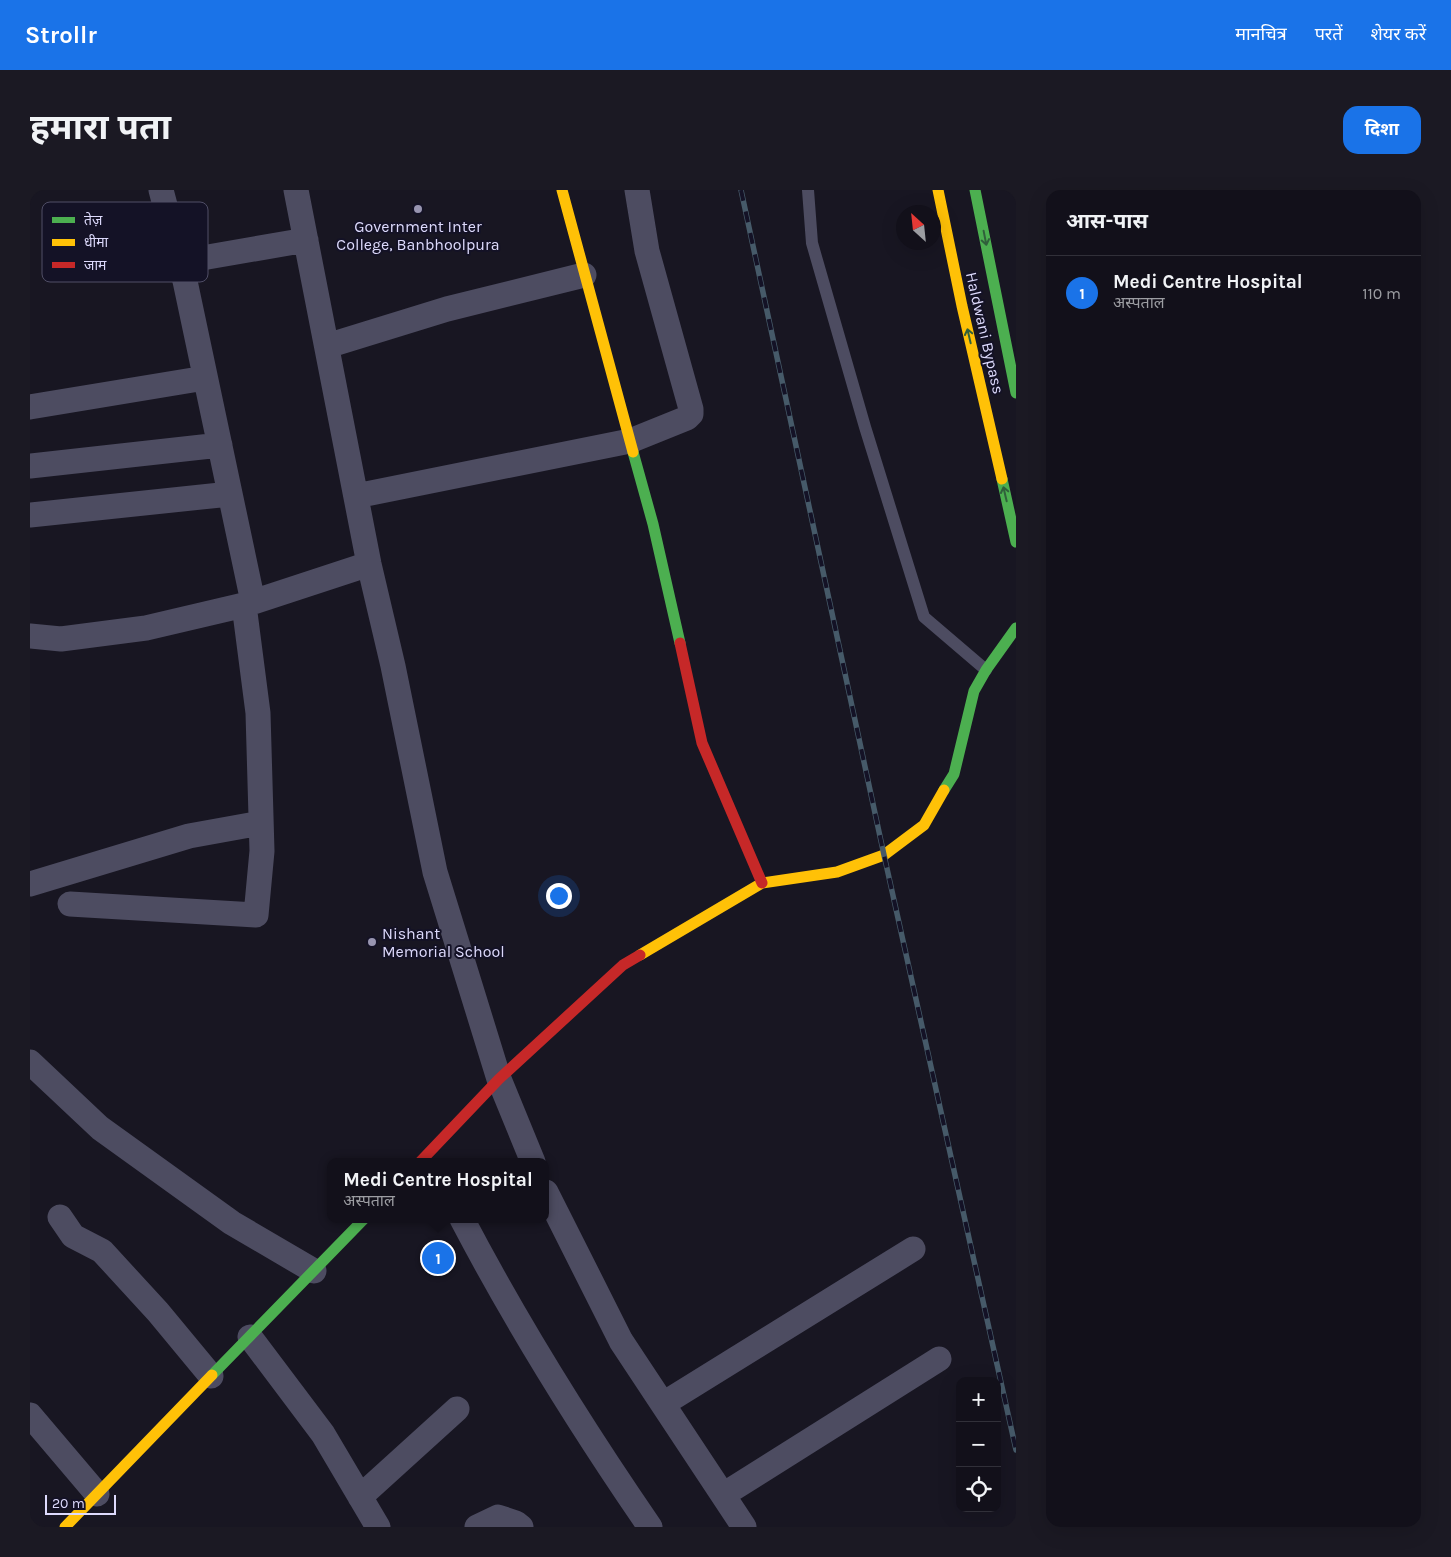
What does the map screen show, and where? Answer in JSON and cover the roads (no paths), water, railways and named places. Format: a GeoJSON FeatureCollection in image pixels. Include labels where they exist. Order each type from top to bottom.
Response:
{"type":"FeatureCollection","features":[{"type":"Feature","properties":{"kind":"street"},"geometry":{"type":"LineString","coordinates":[[296,190],[369,564],[393,666],[435,872],[499,1079],[531,1158]]}},
{"type":"Feature","properties":{"kind":"street"},"geometry":{"type":"LineString","coordinates":[[562,190],[653,524],[702,743],[762,883]]}},
{"type":"Feature","properties":{"kind":"street"},"geometry":{"type":"LineString","coordinates":[[356,496],[630,441],[687,418],[691,414],[647,251],[637,190]]}},
{"type":"Feature","properties":{"kind":"street","name":"Haldwani Bypass"},"geometry":{"type":"LineString","coordinates":[[938,190],[962,306],[1016,542]]}},
{"type":"Feature","properties":{"kind":"street","name":"Haldwani Bypass"},"geometry":{"type":"LineString","coordinates":[[975,190],[1016,393]]}},
{"type":"Feature","properties":{"kind":"street"},"geometry":{"type":"LineString","coordinates":[[208,257],[306,240]]}},
{"type":"Feature","properties":{"kind":"street"},"geometry":{"type":"LineString","coordinates":[[327,346],[447,309],[584,275]]}},
{"type":"Feature","properties":{"kind":"street"},"geometry":{"type":"LineString","coordinates":[[70,904],[256,915],[262,851],[262,823],[258,713],[248,603],[230,494],[184,282]]}},
{"type":"Feature","properties":{"kind":"street"},"geometry":{"type":"LineString","coordinates":[[30,407],[206,378]]}},
{"type":"Feature","properties":{"kind":"street"},"geometry":{"type":"LineString","coordinates":[[30,466],[220,445]]}},
{"type":"Feature","properties":{"kind":"street"},"geometry":{"type":"LineString","coordinates":[[30,515],[230,494]]}},
{"type":"Feature","properties":{"kind":"street"},"geometry":{"type":"LineString","coordinates":[[30,636],[61,639],[146,628],[248,603],[369,564]]}},
{"type":"Feature","properties":{"kind":"street"},"geometry":{"type":"LineString","coordinates":[[428,1158],[499,1079],[623,965],[762,883],[837,872],[884,854],[924,825],[954,774],[974,691],[986,670],[1016,628]]}},
{"type":"Feature","properties":{"kind":"street"},"geometry":{"type":"LineString","coordinates":[[30,884],[189,836],[262,823]]}},
{"type":"Feature","properties":{"kind":"street"},"geometry":{"type":"LineString","coordinates":[[30,1062],[100,1128],[232,1223],[314,1271]]}},
{"type":"Feature","properties":{"kind":"street"},"geometry":{"type":"LineString","coordinates":[[549,1198],[621,1341],[744,1527]]}},
{"type":"Feature","properties":{"kind":"street"},"geometry":{"type":"LineString","coordinates":[[60,1216],[73,1236],[102,1251],[158,1312],[211,1376]]}},
{"type":"Feature","properties":{"kind":"street"},"geometry":{"type":"LineString","coordinates":[[65,1527],[360,1223]]}},
{"type":"Feature","properties":{"kind":"street"},"geometry":{"type":"LineString","coordinates":[[464,1223],[490,1273],[594,1445],[650,1527]]}},
{"type":"Feature","properties":{"kind":"street"},"geometry":{"type":"LineString","coordinates":[[663,1404],[913,1249]]}},
{"type":"Feature","properties":{"kind":"street"},"geometry":{"type":"LineString","coordinates":[[250,1337],[323,1434],[378,1527]]}},
{"type":"Feature","properties":{"kind":"street"},"geometry":{"type":"LineString","coordinates":[[723,1495],[939,1359]]}},
{"type":"Feature","properties":{"kind":"street"},"geometry":{"type":"LineString","coordinates":[[360,1497],[457,1409]]}},
{"type":"Feature","properties":{"kind":"street"},"geometry":{"type":"LineString","coordinates":[[30,1415],[97,1494]]}},
{"type":"Feature","properties":{"kind":"street"},"geometry":{"type":"LineString","coordinates":[[477,1527],[498,1517],[530,1525]]}},
{"type":"Feature","properties":{"kind":"lane"},"geometry":{"type":"LineString","coordinates":[[808,190],[812,243],[865,426],[924,617],[986,670]]}},
{"type":"Feature","properties":{"kind":"railway"},"geometry":{"type":"LineString","coordinates":[[741,190],[884,855],[1016,1450]]}},
{"type":"Feature","properties":{"kind":"place","name":"Government Inter College, Banbhoolpura"},"geometry":{"type":"Point","coordinates":[418,209]}},
{"type":"Feature","properties":{"kind":"place","name":"Nishant Memorial School"},"geometry":{"type":"Point","coordinates":[372,942]}},
{"type":"Feature","properties":{"kind":"place","name":"Medi Centre Hospital"},"geometry":{"type":"Point","coordinates":[438,1258]}}]}
